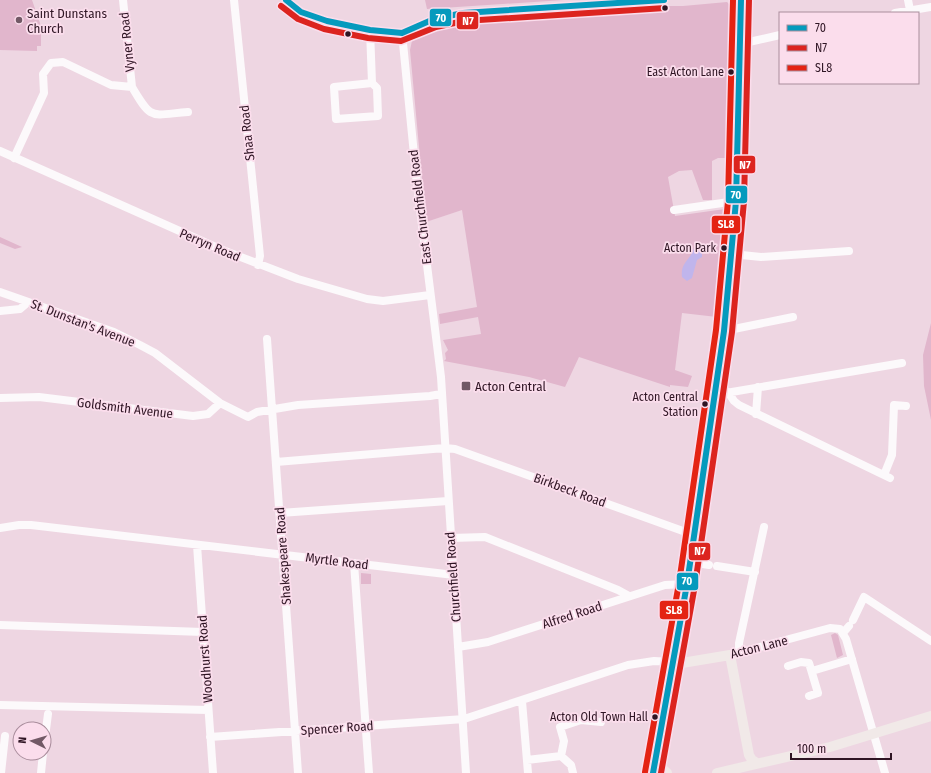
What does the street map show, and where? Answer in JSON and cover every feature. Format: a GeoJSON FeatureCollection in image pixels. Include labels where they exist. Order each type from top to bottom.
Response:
{"type":"FeatureCollection","features":[{"type":"Feature","properties":{"kind":"main road"},"geometry":{"type":"LineString","coordinates":[[653,773],[690,562],[724,331],[736,201],[741,0]]}},
{"type":"Feature","properties":{"kind":"main road"},"geometry":{"type":"LineString","coordinates":[[735,655],[749,755],[748,763],[743,767]]}},
{"type":"Feature","properties":{"kind":"main road","name":"Acton Lane"},"geometry":{"type":"LineString","coordinates":[[673,662],[682,663],[735,655]]}},
{"type":"Feature","properties":{"kind":"main road"},"geometry":{"type":"LineString","coordinates":[[717,773],[830,747],[931,716]]}},
{"type":"Feature","properties":{"kind":"main road"},"geometry":{"type":"LineString","coordinates":[[749,755],[752,760],[757,763]]}},
{"type":"Feature","properties":{"kind":"main road"},"geometry":{"type":"LineString","coordinates":[[655,762],[667,773]]}},
{"type":"Feature","properties":{"kind":"street","name":"Vyner Road"},"geometry":{"type":"LineString","coordinates":[[14,158],[44,93],[43,74],[51,63],[63,62],[111,85],[132,87],[123,0]]}},
{"type":"Feature","properties":{"kind":"street","name":"Shaa Road"},"geometry":{"type":"LineString","coordinates":[[234,0],[259,249],[258,265]]}},
{"type":"Feature","properties":{"kind":"street"},"geometry":{"type":"LineString","coordinates":[[286,0],[306,15],[370,30],[402,33],[434,19],[464,13],[584,3],[664,0]]}},
{"type":"Feature","properties":{"kind":"street"},"geometry":{"type":"LineString","coordinates":[[908,0],[910,10]]}},
{"type":"Feature","properties":{"kind":"street"},"geometry":{"type":"LineString","coordinates":[[900,12],[931,6]]}},
{"type":"Feature","properties":{"kind":"street"},"geometry":{"type":"LineString","coordinates":[[370,30],[372,83],[377,88],[378,116],[336,119],[334,87],[372,83]]}},
{"type":"Feature","properties":{"kind":"street","name":"East Churchfield Road"},"geometry":{"type":"LineString","coordinates":[[402,33],[409,112],[441,381]]}},
{"type":"Feature","properties":{"kind":"street"},"geometry":{"type":"LineString","coordinates":[[740,44],[779,36]]}},
{"type":"Feature","properties":{"kind":"street"},"geometry":{"type":"LineString","coordinates":[[132,87],[145,109],[154,115],[188,112]]}},
{"type":"Feature","properties":{"kind":"street","name":"Perryn Road"},"geometry":{"type":"LineString","coordinates":[[0,151],[258,265],[367,299],[383,301],[430,295]]}},
{"type":"Feature","properties":{"kind":"street"},"geometry":{"type":"LineString","coordinates":[[674,210],[736,201]]}},
{"type":"Feature","properties":{"kind":"street"},"geometry":{"type":"LineString","coordinates":[[732,254],[761,257],[849,251]]}},
{"type":"Feature","properties":{"kind":"street","name":"St. Dunstan's Avenue"},"geometry":{"type":"LineString","coordinates":[[0,292],[27,303],[114,332],[140,345],[155,353],[220,403]]}},
{"type":"Feature","properties":{"kind":"street"},"geometry":{"type":"LineString","coordinates":[[0,311],[20,308],[27,303]]}},
{"type":"Feature","properties":{"kind":"street"},"geometry":{"type":"LineString","coordinates":[[724,331],[793,317]]}},
{"type":"Feature","properties":{"kind":"street","name":"Shakespeare Road"},"geometry":{"type":"LineString","coordinates":[[268,339],[298,773]]}},
{"type":"Feature","properties":{"kind":"street"},"geometry":{"type":"LineString","coordinates":[[716,391],[728,392],[758,388],[902,363]]}},
{"type":"Feature","properties":{"kind":"street","name":"Churchfield Road"},"geometry":{"type":"LineString","coordinates":[[441,381],[464,719],[466,773]]}},
{"type":"Feature","properties":{"kind":"street"},"geometry":{"type":"LineString","coordinates":[[756,414],[758,388]]}},
{"type":"Feature","properties":{"kind":"street"},"geometry":{"type":"LineString","coordinates":[[728,392],[734,401],[756,414],[887,476],[892,455],[894,405],[906,406]]}},
{"type":"Feature","properties":{"kind":"street"},"geometry":{"type":"LineString","coordinates":[[220,403],[234,411],[243,413],[248,409],[257,412],[273,408],[441,394]]}},
{"type":"Feature","properties":{"kind":"street","name":"Goldsmith Avenue"},"geometry":{"type":"LineString","coordinates":[[0,398],[39,397],[193,416],[208,414],[220,403]]}},
{"type":"Feature","properties":{"kind":"street","name":"Birkbeck Road"},"geometry":{"type":"LineString","coordinates":[[276,462],[445,448],[455,449],[694,535]]}},
{"type":"Feature","properties":{"kind":"street"},"geometry":{"type":"LineString","coordinates":[[280,513],[448,501]]}},
{"type":"Feature","properties":{"kind":"street","name":"Myrtle Road"},"geometry":{"type":"LineString","coordinates":[[0,528],[30,525],[454,575]]}},
{"type":"Feature","properties":{"kind":"street"},"geometry":{"type":"LineString","coordinates":[[735,655],[739,643],[764,527]]}},
{"type":"Feature","properties":{"kind":"street"},"geometry":{"type":"LineString","coordinates":[[451,538],[485,537],[618,590],[629,596]]}},
{"type":"Feature","properties":{"kind":"street","name":"Woodhurst Road"},"geometry":{"type":"LineString","coordinates":[[196,545],[213,773]]}},
{"type":"Feature","properties":{"kind":"street"},"geometry":{"type":"LineString","coordinates":[[690,562],[755,572]]}},
{"type":"Feature","properties":{"kind":"street"},"geometry":{"type":"LineString","coordinates":[[354,563],[369,773]]}},
{"type":"Feature","properties":{"kind":"street","name":"Alfred Road"},"geometry":{"type":"LineString","coordinates":[[458,647],[488,642],[665,585],[686,584]]}},
{"type":"Feature","properties":{"kind":"street"},"geometry":{"type":"LineString","coordinates":[[885,773],[843,633],[851,623],[864,597],[931,641]]}},
{"type":"Feature","properties":{"kind":"street"},"geometry":{"type":"LineString","coordinates":[[0,625],[203,632]]}},
{"type":"Feature","properties":{"kind":"street","name":"Acton Lane"},"geometry":{"type":"LineString","coordinates":[[735,655],[830,628],[840,628],[843,633]]}},
{"type":"Feature","properties":{"kind":"street"},"geometry":{"type":"LineString","coordinates":[[812,671],[852,659]]}},
{"type":"Feature","properties":{"kind":"street","name":"Spencer Road"},"geometry":{"type":"LineString","coordinates":[[210,737],[464,719],[628,665],[654,660],[673,662]]}},
{"type":"Feature","properties":{"kind":"street"},"geometry":{"type":"LineString","coordinates":[[788,666],[804,661],[809,662],[818,693],[809,696]]}},
{"type":"Feature","properties":{"kind":"street"},"geometry":{"type":"LineString","coordinates":[[522,701],[528,773]]}},
{"type":"Feature","properties":{"kind":"street"},"geometry":{"type":"LineString","coordinates":[[0,705],[208,710]]}},
{"type":"Feature","properties":{"kind":"street"},"geometry":{"type":"LineString","coordinates":[[47,721],[48,714]]}},
{"type":"Feature","properties":{"kind":"street"},"geometry":{"type":"LineString","coordinates":[[561,756],[564,741],[560,727],[581,720],[601,722]]}},
{"type":"Feature","properties":{"kind":"street"},"geometry":{"type":"LineString","coordinates":[[1,773],[6,736]]}},
{"type":"Feature","properties":{"kind":"street"},"geometry":{"type":"LineString","coordinates":[[527,760],[561,756],[571,765],[573,773]]}},
{"type":"Feature","properties":{"kind":"street"},"geometry":{"type":"LineString","coordinates":[[41,773],[42,761]]}},
{"type":"Feature","properties":{"kind":"shaded area"},"geometry":{"type":"Polygon","coordinates":[[[0,0],[32,0],[41,26],[41,46],[37,46],[37,51],[0,50],[0,0]]]}},
{"type":"Feature","properties":{"kind":"shaded area"},"geometry":{"type":"Polygon","coordinates":[[[425,0],[564,0],[427,9],[425,0]]]}},
{"type":"Feature","properties":{"kind":"shaded area","name":"Acton Park"},"geometry":{"type":"Polygon","coordinates":[[[727,2],[732,7],[727,158],[718,158],[712,161],[712,200],[703,200],[692,170],[679,171],[668,177],[675,216],[726,210],[723,270],[717,317],[682,313],[675,370],[692,376],[688,387],[670,385],[670,387],[579,357],[565,387],[529,377],[444,361],[446,359],[445,353],[448,350],[443,340],[481,334],[478,317],[440,324],[439,314],[477,307],[462,210],[426,222],[410,50],[413,36],[428,28],[448,24],[651,9],[653,6],[683,6],[727,2]]]}},
{"type":"Feature","properties":{"kind":"shaded area"},"geometry":{"type":"Polygon","coordinates":[[[0,237],[22,247],[15,249],[0,243],[0,237]]]}},
{"type":"Feature","properties":{"kind":"shaded area"},"geometry":{"type":"Polygon","coordinates":[[[698,247],[702,250],[702,257],[697,260],[692,278],[687,281],[682,277],[684,264],[693,252],[694,248],[698,247]]]}},
{"type":"Feature","properties":{"kind":"shaded area"},"geometry":{"type":"Polygon","coordinates":[[[931,323],[931,420],[924,386],[923,355],[931,323]]]}},
{"type":"Feature","properties":{"kind":"shaded area"},"geometry":{"type":"Polygon","coordinates":[[[361,573],[371,574],[371,584],[361,584],[361,573]]]}},
{"type":"Feature","properties":{"kind":"shaded area"},"geometry":{"type":"Polygon","coordinates":[[[835,633],[838,635],[843,655],[837,658],[831,635],[835,633]]]}},
{"type":"Feature","properties":{"kind":"transit line","name":"70"},"geometry":{"type":"LineString","coordinates":[[286,0],[301,12],[327,21],[370,30],[402,33],[434,19],[463,13],[664,0]]}},
{"type":"Feature","properties":{"kind":"transit line","name":"SL8"},"geometry":{"type":"LineString","coordinates":[[645,772],[679,583],[716,330],[728,201],[733,0]]}},
{"type":"Feature","properties":{"kind":"transit line","name":"70"},"geometry":{"type":"LineString","coordinates":[[653,773],[687,584],[724,331],[736,201],[741,0]]}},
{"type":"Feature","properties":{"kind":"transit line","name":"N7"},"geometry":{"type":"LineString","coordinates":[[661,773],[695,585],[732,332],[744,201],[749,0]]}},
{"type":"Feature","properties":{"kind":"transit line","name":"N7"},"geometry":{"type":"LineString","coordinates":[[281,6],[298,19],[324,29],[368,38],[401,41],[436,27],[464,21],[665,8]]}},
{"type":"Feature","properties":{"kind":"place","name":"Saint Dunstans Church"},"geometry":{"type":"Point","coordinates":[19,20]}},
{"type":"Feature","properties":{"kind":"place","name":"East Acton Lane"},"geometry":{"type":"Point","coordinates":[731,72]}},
{"type":"Feature","properties":{"kind":"place","name":"Acton Park"},"geometry":{"type":"Point","coordinates":[724,248]}},
{"type":"Feature","properties":{"kind":"place","name":"Acton Central"},"geometry":{"type":"Point","coordinates":[466,386]}},
{"type":"Feature","properties":{"kind":"place","name":"Acton Central Station"},"geometry":{"type":"Point","coordinates":[705,404]}},
{"type":"Feature","properties":{"kind":"place","name":"Acton Old Town Hall"},"geometry":{"type":"Point","coordinates":[655,717]}}]}
